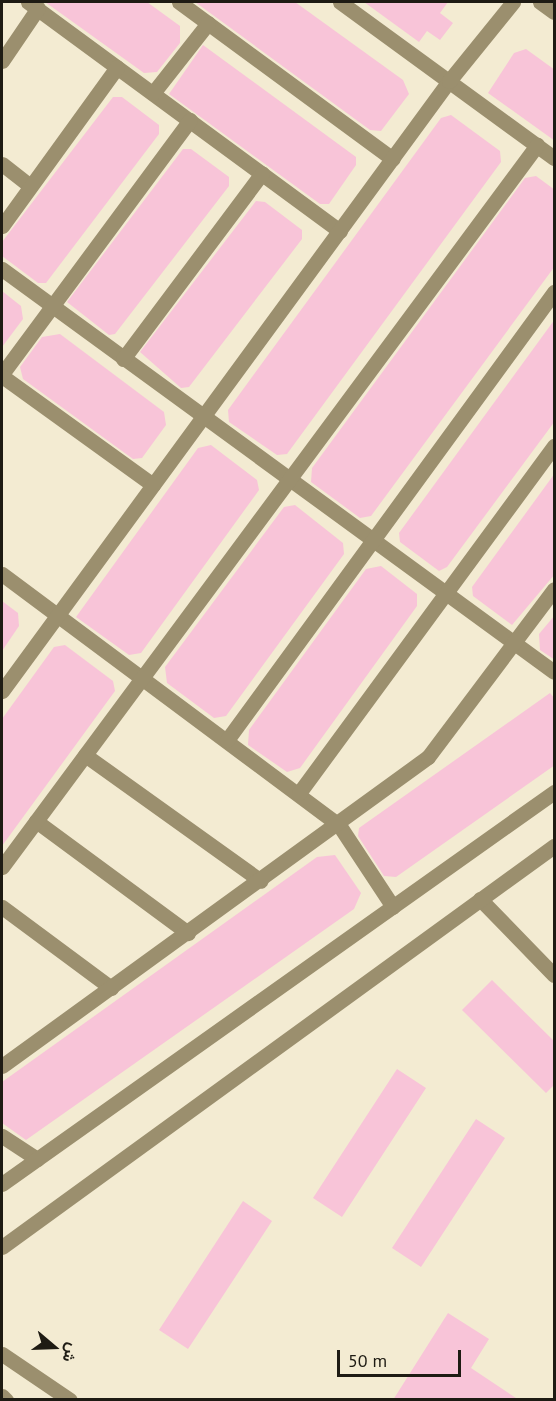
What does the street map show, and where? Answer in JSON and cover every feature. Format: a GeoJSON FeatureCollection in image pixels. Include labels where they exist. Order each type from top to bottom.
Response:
{"type":"FeatureCollection","features":[{"type":"Feature","properties":{"kind":"street"},"geometry":{"type":"LineString","coordinates":[[179,2],[393,159]]}},
{"type":"Feature","properties":{"kind":"street"},"geometry":{"type":"LineString","coordinates":[[340,2],[555,158]]}},
{"type":"Feature","properties":{"kind":"street"},"geometry":{"type":"LineString","coordinates":[[2,691],[449,81],[513,2]]}},
{"type":"Feature","properties":{"kind":"street"},"geometry":{"type":"LineString","coordinates":[[540,2],[555,12]]}},
{"type":"Feature","properties":{"kind":"street"},"geometry":{"type":"LineString","coordinates":[[2,61],[33,5],[340,231]]}},
{"type":"Feature","properties":{"kind":"street"},"geometry":{"type":"LineString","coordinates":[[153,93],[208,23]]}},
{"type":"Feature","properties":{"kind":"street"},"geometry":{"type":"LineString","coordinates":[[2,226],[117,67]]}},
{"type":"Feature","properties":{"kind":"street"},"geometry":{"type":"LineString","coordinates":[[153,485],[2,375],[51,305],[190,120]]}},
{"type":"Feature","properties":{"kind":"street"},"geometry":{"type":"LineString","coordinates":[[2,867],[292,481],[537,145]]}},
{"type":"Feature","properties":{"kind":"street"},"geometry":{"type":"LineString","coordinates":[[2,164],[30,186]]}},
{"type":"Feature","properties":{"kind":"street"},"geometry":{"type":"LineString","coordinates":[[123,359],[262,173]]}},
{"type":"Feature","properties":{"kind":"street"},"geometry":{"type":"LineString","coordinates":[[2,269],[202,417],[555,672]]}},
{"type":"Feature","properties":{"kind":"street"},"geometry":{"type":"LineString","coordinates":[[227,740],[555,292]]}},
{"type":"Feature","properties":{"kind":"street"},"geometry":{"type":"LineString","coordinates":[[299,793],[555,446]]}},
{"type":"Feature","properties":{"kind":"street"},"geometry":{"type":"LineString","coordinates":[[2,574],[339,825],[393,907]]}},
{"type":"Feature","properties":{"kind":"street"},"geometry":{"type":"LineString","coordinates":[[2,1066],[339,825],[440,745],[555,589]]}},
{"type":"Feature","properties":{"kind":"street"},"geometry":{"type":"LineString","coordinates":[[85,755],[261,881]]}},
{"type":"Feature","properties":{"kind":"street"},"geometry":{"type":"LineString","coordinates":[[2,1184],[555,792]]}},
{"type":"Feature","properties":{"kind":"street"},"geometry":{"type":"LineString","coordinates":[[36,821],[188,933]]}},
{"type":"Feature","properties":{"kind":"street"},"geometry":{"type":"LineString","coordinates":[[2,1247],[555,846]]}},
{"type":"Feature","properties":{"kind":"street"},"geometry":{"type":"LineString","coordinates":[[480,899],[555,975]]}},
{"type":"Feature","properties":{"kind":"street"},"geometry":{"type":"LineString","coordinates":[[2,907],[111,988]]}},
{"type":"Feature","properties":{"kind":"street"},"geometry":{"type":"LineString","coordinates":[[2,1136],[37,1159]]}},
{"type":"Feature","properties":{"kind":"street"},"geometry":{"type":"LineString","coordinates":[[2,1354],[70,1400]]}},
{"type":"Feature","properties":{"kind":"street"},"geometry":{"type":"LineString","coordinates":[[2,1396],[6,1400]]}},
{"type":"Feature","properties":{"kind":"building"},"geometry":{"type":"Polygon","coordinates":[[[45,2],[147,2],[180,26],[180,43],[157,72],[144,73],[45,2]]]}},
{"type":"Feature","properties":{"kind":"building"},"geometry":{"type":"Polygon","coordinates":[[[195,2],[295,2],[403,80],[409,94],[381,131],[370,130],[195,2]]]}},
{"type":"Feature","properties":{"kind":"building"},"geometry":{"type":"Polygon","coordinates":[[[364,2],[448,2],[440,13],[453,23],[440,40],[427,31],[419,42],[364,2]]]}},
{"type":"Feature","properties":{"kind":"building"},"geometry":{"type":"Polygon","coordinates":[[[203,45],[356,157],[356,165],[329,204],[320,204],[169,94],[203,45]]]}},
{"type":"Feature","properties":{"kind":"building"},"geometry":{"type":"Polygon","coordinates":[[[526,49],[555,70],[555,141],[488,93],[514,53],[526,49]]]}},
{"type":"Feature","properties":{"kind":"building"},"geometry":{"type":"Polygon","coordinates":[[[113,97],[122,97],[159,125],[159,134],[46,283],[38,283],[2,256],[2,242],[113,97]]]}},
{"type":"Feature","properties":{"kind":"building"},"geometry":{"type":"Polygon","coordinates":[[[451,115],[500,151],[501,162],[287,454],[277,455],[229,422],[228,410],[441,118],[451,115]]]}},
{"type":"Feature","properties":{"kind":"building"},"geometry":{"type":"Polygon","coordinates":[[[183,149],[191,149],[229,177],[229,186],[115,334],[109,335],[67,302],[183,149]]]}},
{"type":"Feature","properties":{"kind":"building"},"geometry":{"type":"Polygon","coordinates":[[[536,176],[555,190],[555,266],[371,516],[360,518],[311,482],[312,468],[525,178],[536,176]]]}},
{"type":"Feature","properties":{"kind":"building"},"geometry":{"type":"Polygon","coordinates":[[[256,201],[265,202],[302,230],[302,239],[189,387],[181,388],[140,352],[256,201]]]}},
{"type":"Feature","properties":{"kind":"building"},"geometry":{"type":"Polygon","coordinates":[[[2,291],[21,306],[23,319],[2,347],[2,291]]]}},
{"type":"Feature","properties":{"kind":"building"},"geometry":{"type":"Polygon","coordinates":[[[555,319],[555,421],[447,567],[439,571],[400,542],[399,533],[555,319]]]}},
{"type":"Feature","properties":{"kind":"building"},"geometry":{"type":"Polygon","coordinates":[[[60,334],[164,412],[166,425],[142,458],[133,459],[23,379],[20,367],[42,337],[60,334]]]}},
{"type":"Feature","properties":{"kind":"building"},"geometry":{"type":"Polygon","coordinates":[[[211,445],[257,480],[259,490],[141,653],[129,655],[76,617],[198,448],[211,445]]]}},
{"type":"Feature","properties":{"kind":"building"},"geometry":{"type":"Polygon","coordinates":[[[555,473],[555,574],[512,625],[473,596],[472,587],[555,473]]]}},
{"type":"Feature","properties":{"kind":"building"},"geometry":{"type":"Polygon","coordinates":[[[295,505],[343,543],[344,554],[226,716],[214,718],[167,683],[165,667],[284,507],[295,505]]]}},
{"type":"Feature","properties":{"kind":"building"},"geometry":{"type":"Polygon","coordinates":[[[381,566],[417,594],[417,606],[300,768],[287,772],[248,745],[249,730],[366,569],[381,566]]]}},
{"type":"Feature","properties":{"kind":"building"},"geometry":{"type":"Polygon","coordinates":[[[2,601],[18,613],[19,626],[2,651],[2,601]]]}},
{"type":"Feature","properties":{"kind":"building"},"geometry":{"type":"Polygon","coordinates":[[[555,615],[555,660],[540,650],[539,634],[555,615]]]}},
{"type":"Feature","properties":{"kind":"building"},"geometry":{"type":"Polygon","coordinates":[[[65,645],[113,681],[115,691],[2,846],[2,719],[54,647],[65,645]]]}},
{"type":"Feature","properties":{"kind":"building"},"geometry":{"type":"Polygon","coordinates":[[[550,693],[555,699],[555,765],[396,877],[384,876],[358,836],[359,828],[550,693]]]}},
{"type":"Feature","properties":{"kind":"building"},"geometry":{"type":"Polygon","coordinates":[[[335,855],[361,893],[354,909],[26,1140],[2,1123],[2,1082],[317,857],[335,855]]]}},
{"type":"Feature","properties":{"kind":"building"},"geometry":{"type":"Polygon","coordinates":[[[492,980],[555,1042],[555,1084],[546,1093],[462,1010],[492,980]]]}},
{"type":"Feature","properties":{"kind":"building"},"geometry":{"type":"Polygon","coordinates":[[[397,1069],[426,1088],[342,1217],[313,1198],[397,1069]]]}},
{"type":"Feature","properties":{"kind":"building"},"geometry":{"type":"Polygon","coordinates":[[[476,1119],[505,1138],[421,1267],[392,1248],[476,1119]]]}},
{"type":"Feature","properties":{"kind":"building"},"geometry":{"type":"Polygon","coordinates":[[[243,1201],[272,1221],[188,1349],[159,1330],[243,1201]]]}},
{"type":"Feature","properties":{"kind":"building"},"geometry":{"type":"Polygon","coordinates":[[[448,1313],[489,1339],[471,1368],[519,1400],[393,1400],[448,1313]]]}}]}
